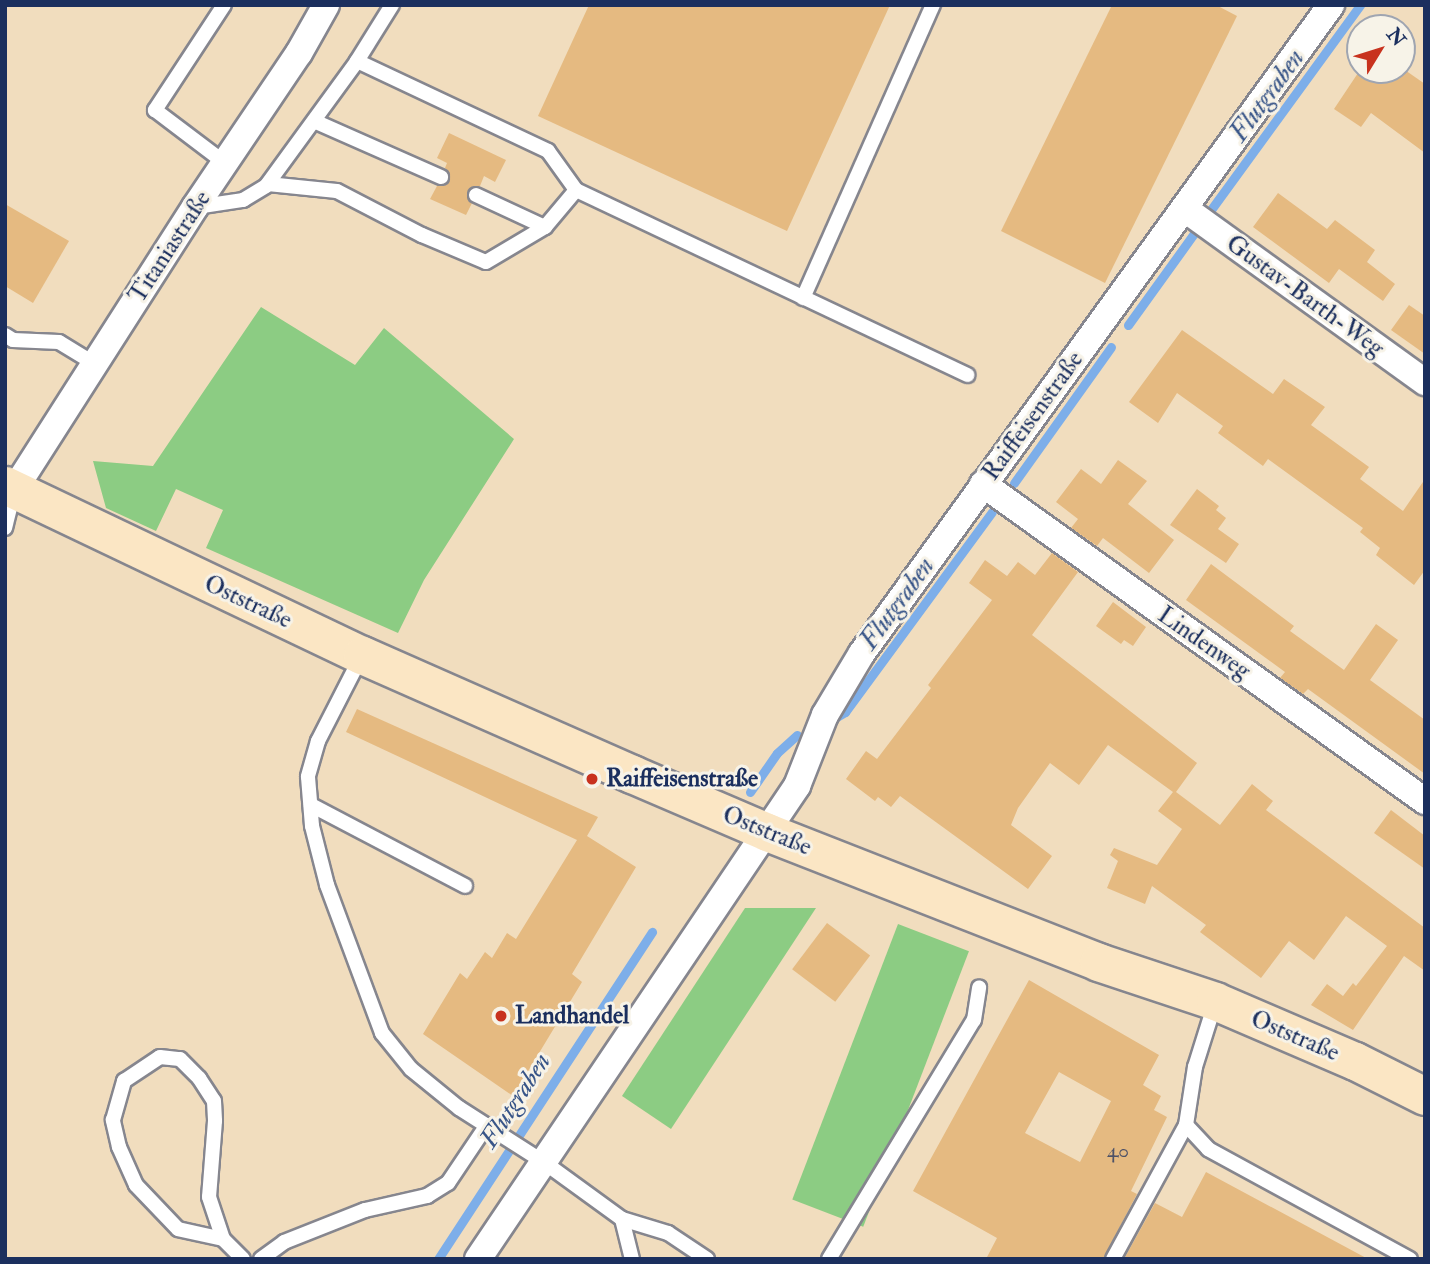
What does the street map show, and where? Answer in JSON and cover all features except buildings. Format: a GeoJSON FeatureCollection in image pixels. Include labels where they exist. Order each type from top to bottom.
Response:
{"type":"FeatureCollection","features":[{"type":"Feature","properties":{"kind":"street","name":"Titaniastraße"},"geometry":{"type":"LineString","coordinates":[[10,488],[95,364],[195,207],[299,52],[326,5]]}},
{"type":"Feature","properties":{"kind":"street","name":"Raiffeisenstraße"},"geometry":{"type":"LineString","coordinates":[[478,1259],[797,786],[825,715],[862,653],[1331,5]]}},
{"type":"Feature","properties":{"kind":"street","name":"Gustav-Barth-Weg"},"geometry":{"type":"LineString","coordinates":[[1185,209],[1425,382]]}},
{"type":"Feature","properties":{"kind":"street","name":"Lindenweg"},"geometry":{"type":"LineString","coordinates":[[983,484],[1425,801]]}},
{"type":"Feature","properties":{"kind":"street","name":"Oststraße"},"geometry":{"type":"LineString","coordinates":[[10,488],[362,655],[767,832],[1098,962],[1215,1002],[1355,1061],[1425,1096]]}},
{"type":"Feature","properties":{"kind":"lane"},"geometry":{"type":"LineString","coordinates":[[224,5],[155,110],[225,163]]}},
{"type":"Feature","properties":{"kind":"lane"},"geometry":{"type":"LineString","coordinates":[[195,207],[243,200],[268,184],[357,61],[392,5]]}},
{"type":"Feature","properties":{"kind":"lane"},"geometry":{"type":"LineString","coordinates":[[803,298],[933,5]]}},
{"type":"Feature","properties":{"kind":"lane"},"geometry":{"type":"LineString","coordinates":[[357,61],[548,151],[576,190],[967,375]]}},
{"type":"Feature","properties":{"kind":"lane"},"geometry":{"type":"LineString","coordinates":[[314,121],[441,177]]}},
{"type":"Feature","properties":{"kind":"lane"},"geometry":{"type":"LineString","coordinates":[[268,184],[337,191],[422,235],[486,262],[545,227],[576,190]]}},
{"type":"Feature","properties":{"kind":"lane"},"geometry":{"type":"LineString","coordinates":[[476,195],[545,227]]}},
{"type":"Feature","properties":{"kind":"lane"},"geometry":{"type":"LineString","coordinates":[[5,335],[13,340],[59,342],[95,364]]}},
{"type":"Feature","properties":{"kind":"lane"},"geometry":{"type":"LineString","coordinates":[[5,528],[10,488]]}},
{"type":"Feature","properties":{"kind":"lane"},"geometry":{"type":"LineString","coordinates":[[362,655],[329,715],[311,758],[308,777],[310,804],[327,885],[382,1033],[394,1052],[425,1082],[622,1219],[668,1233],[707,1259]]}},
{"type":"Feature","properties":{"kind":"lane"},"geometry":{"type":"LineString","coordinates":[[310,804],[465,886]]}},
{"type":"Feature","properties":{"kind":"lane"},"geometry":{"type":"LineString","coordinates":[[829,1259],[974,1020],[979,987]]}},
{"type":"Feature","properties":{"kind":"lane"},"geometry":{"type":"LineString","coordinates":[[1113,1259],[1186,1125],[1195,1067],[1215,1002]]}},
{"type":"Feature","properties":{"kind":"lane"},"geometry":{"type":"LineString","coordinates":[[222,1239],[178,1229],[136,1185],[119,1147],[113,1120],[124,1082],[160,1057],[180,1059],[199,1078],[214,1101],[209,1197],[222,1239],[243,1259]]}},
{"type":"Feature","properties":{"kind":"lane"},"geometry":{"type":"LineString","coordinates":[[261,1259],[284,1242],[365,1210],[427,1196],[448,1183],[487,1125]]}},
{"type":"Feature","properties":{"kind":"lane"},"geometry":{"type":"LineString","coordinates":[[1186,1125],[1208,1149],[1410,1259]]}},
{"type":"Feature","properties":{"kind":"lane"},"geometry":{"type":"LineString","coordinates":[[622,1219],[632,1259]]}},
{"type":"Feature","properties":{"kind":"green space"},"geometry":{"type":"Polygon","coordinates":[[[261,307],[355,365],[384,328],[514,439],[424,580],[398,633],[206,548],[223,510],[176,489],[156,531],[106,508],[93,461],[153,466],[261,307]]]}},
{"type":"Feature","properties":{"kind":"green space"},"geometry":{"type":"Polygon","coordinates":[[[745,908],[816,908],[671,1129],[622,1096],[745,908]]]}},
{"type":"Feature","properties":{"kind":"green space"},"geometry":{"type":"Polygon","coordinates":[[[898,924],[969,951],[863,1227],[792,1199],[898,924]]]}},
{"type":"Feature","properties":{"kind":"waterway","name":"Flutgraben"},"geometry":{"type":"LineString","coordinates":[[1210,211],[1360,5]]}},
{"type":"Feature","properties":{"kind":"waterway","name":"Flutgraben"},"geometry":{"type":"LineString","coordinates":[[1128,325],[1195,232]]}},
{"type":"Feature","properties":{"kind":"waterway","name":"Flutgraben"},"geometry":{"type":"LineString","coordinates":[[1014,483],[1111,347]]}},
{"type":"Feature","properties":{"kind":"waterway","name":"Flutgraben"},"geometry":{"type":"LineString","coordinates":[[835,718],[845,712],[992,512]]}},
{"type":"Feature","properties":{"kind":"waterway","name":"Flutgraben"},"geometry":{"type":"LineString","coordinates":[[750,792],[777,753],[797,735]]}},
{"type":"Feature","properties":{"kind":"waterway","name":"Flutgraben"},"geometry":{"type":"LineString","coordinates":[[438,1259],[652,932]]}},
{"type":"Feature","properties":{"kind":"place","name":"Raiffeisenstraße"},"geometry":{"type":"Point","coordinates":[592,779]}},
{"type":"Feature","properties":{"kind":"place","name":"Landhandel"},"geometry":{"type":"Point","coordinates":[501,1016]}}]}
